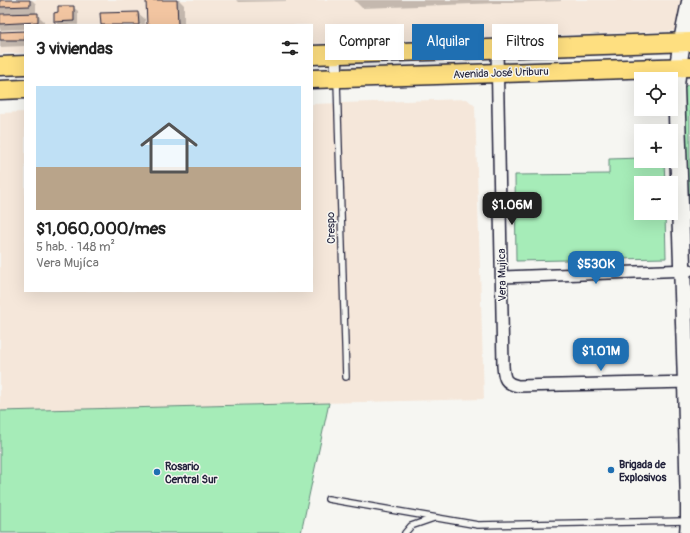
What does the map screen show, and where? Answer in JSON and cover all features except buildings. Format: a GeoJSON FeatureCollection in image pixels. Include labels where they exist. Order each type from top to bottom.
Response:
{"type":"FeatureCollection","features":[{"type":"Feature","properties":{"kind":"main road"},"geometry":{"type":"LineString","coordinates":[[558,47],[686,42]]}},
{"type":"Feature","properties":{"kind":"main road"},"geometry":{"type":"LineString","coordinates":[[404,52],[492,49]]}},
{"type":"Feature","properties":{"kind":"main road"},"geometry":{"type":"LineString","coordinates":[[313,55],[325,54]]}},
{"type":"Feature","properties":{"kind":"main road"},"geometry":{"type":"LineString","coordinates":[[0,66],[24,65]]}},
{"type":"Feature","properties":{"kind":"main road","name":"Avenida José Uriburu"},"geometry":{"type":"LineString","coordinates":[[313,80],[684,67]]}},
{"type":"Feature","properties":{"kind":"main road"},"geometry":{"type":"LineString","coordinates":[[0,90],[24,89]]}},
{"type":"Feature","properties":{"kind":"street"},"geometry":{"type":"LineString","coordinates":[[689,517],[686,270],[676,87],[684,67],[690,2]]}},
{"type":"Feature","properties":{"kind":"street"},"geometry":{"type":"LineString","coordinates":[[336,60],[337,79]]}},
{"type":"Feature","properties":{"kind":"street","name":"Vera Mujíca"},"geometry":{"type":"LineString","coordinates":[[497,60],[504,374],[506,381],[510,384],[518,386],[688,382]]}},
{"type":"Feature","properties":{"kind":"street"},"geometry":{"type":"LineString","coordinates":[[502,277],[686,270]]}},
{"type":"Feature","properties":{"kind":"lane","name":"Crespo"},"geometry":{"type":"LineString","coordinates":[[337,79],[346,377]]}},
{"type":"Feature","properties":{"kind":"lane"},"geometry":{"type":"LineString","coordinates":[[328,499],[478,525],[689,517]]}},
{"type":"Feature","properties":{"kind":"lane"},"geometry":{"type":"LineString","coordinates":[[405,533],[411,526],[435,518]]}},
{"type":"Feature","properties":{"kind":"shaded area"},"geometry":{"type":"Polygon","coordinates":[[[0,0],[686,0],[680,31],[558,35],[558,24],[492,24],[492,38],[484,38],[484,24],[412,24],[412,40],[404,41],[404,24],[325,24],[325,44],[313,44],[313,24],[24,24],[24,53],[0,54],[0,0]]]}},
{"type":"Feature","properties":{"kind":"shaded area"},"geometry":{"type":"Polygon","coordinates":[[[467,99],[475,106],[484,399],[0,411],[0,113],[24,112],[24,292],[313,292],[313,104],[467,99]]]}},
{"type":"Feature","properties":{"kind":"green space"},"geometry":{"type":"Polygon","coordinates":[[[687,85],[690,85],[690,253],[688,251],[682,93],[687,85]]]}},
{"type":"Feature","properties":{"kind":"green space"},"geometry":{"type":"Polygon","coordinates":[[[634,158],[634,168],[664,168],[665,176],[634,176],[634,220],[665,220],[666,258],[516,261],[515,175],[609,174],[609,159],[634,158]]]}},
{"type":"Feature","properties":{"kind":"green space","name":"Rosario Central Sur"},"geometry":{"type":"Polygon","coordinates":[[[329,403],[301,533],[0,533],[0,411],[329,403]]]}},
{"type":"Feature","properties":{"kind":"place","name":"Brigada de Explosivos"},"geometry":{"type":"Point","coordinates":[611,470]}},
{"type":"Feature","properties":{"kind":"place","name":"Rosario Central Sur"},"geometry":{"type":"Point","coordinates":[157,472]}}]}
